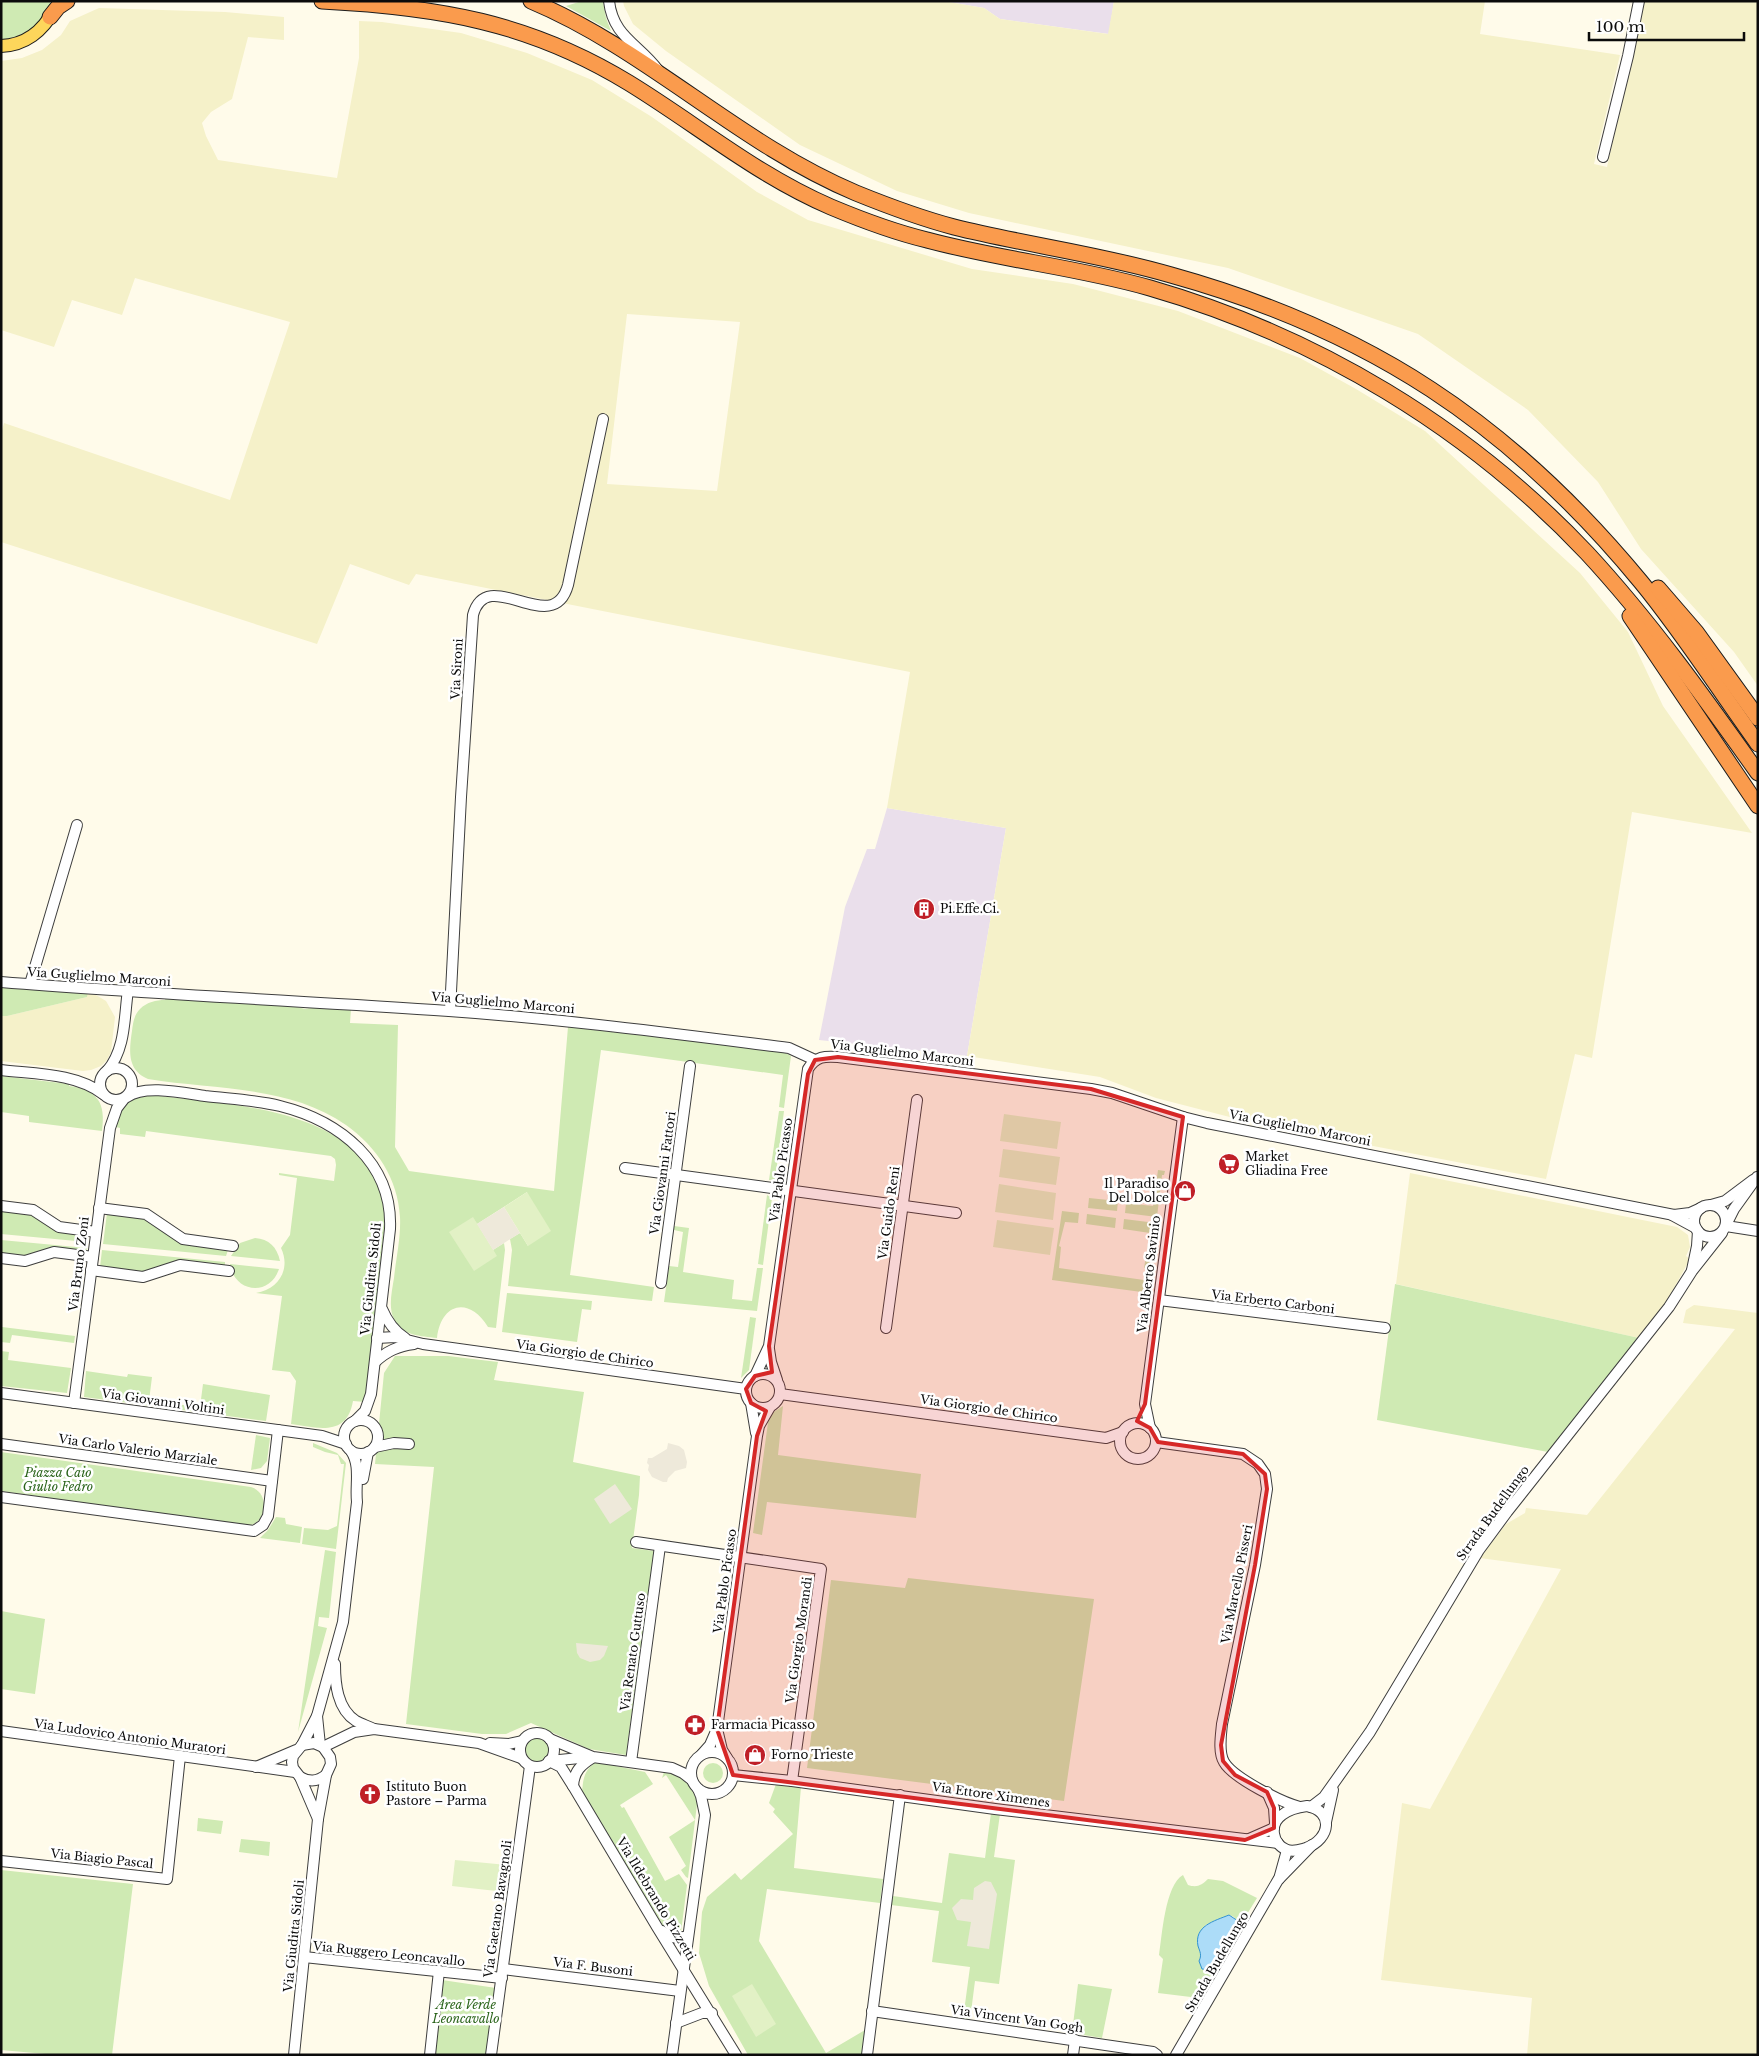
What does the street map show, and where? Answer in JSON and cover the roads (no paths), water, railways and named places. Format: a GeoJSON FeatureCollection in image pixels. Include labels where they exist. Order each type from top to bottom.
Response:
{"type":"FeatureCollection","features":[{"type":"Feature","properties":{"kind":"highway"},"geometry":{"type":"LineString","coordinates":[[50,17],[66,1]]}},
{"type":"Feature","properties":{"kind":"highway"},"geometry":{"type":"LineString","coordinates":[[322,1],[430,10],[470,18],[526,34],[569,51],[611,72],[756,169],[796,191],[855,217],[938,243],[1076,270],[1177,296],[1253,324],[1306,347],[1377,385],[1445,430],[1500,472],[1561,527],[1621,591],[1682,668],[1758,773]]}},
{"type":"Feature","properties":{"kind":"highway"},"geometry":{"type":"LineString","coordinates":[[531,1],[599,34],[785,157],[852,191],[912,214],[951,226],[1145,268],[1268,306],[1334,334],[1374,354],[1424,384],[1512,448],[1559,491],[1611,547],[1662,609],[1758,744]]}},
{"type":"Feature","properties":{"kind":"highway"},"geometry":{"type":"LineString","coordinates":[[1477,421],[1523,449],[1594,514],[1696,632],[1758,718]]}},
{"type":"Feature","properties":{"kind":"highway"},"geometry":{"type":"LineString","coordinates":[[1500,472],[1531,510],[1575,552],[1622,606],[1758,806]]}},
{"type":"Feature","properties":{"kind":"main road"},"geometry":{"type":"LineString","coordinates":[[1,46],[12,45],[28,39],[43,28],[57,1]]}},
{"type":"Feature","properties":{"kind":"street"},"geometry":{"type":"LineString","coordinates":[[609,1],[612,16],[620,32],[628,42],[649,58],[661,75]]}},
{"type":"Feature","properties":{"kind":"street"},"geometry":{"type":"LineString","coordinates":[[1603,157],[1628,56],[1639,1]]}},
{"type":"Feature","properties":{"kind":"street","name":"Via Sironi"},"geometry":{"type":"LineString","coordinates":[[450,1011],[473,615],[478,604],[490,597],[503,597],[545,607],[555,605],[563,598],[568,585],[603,419]]}},
{"type":"Feature","properties":{"kind":"street"},"geometry":{"type":"LineString","coordinates":[[30,984],[77,825]]}},
{"type":"Feature","properties":{"kind":"street","name":"Via Guglielmo Marconi"},"geometry":{"type":"LineString","coordinates":[[1,982],[450,1011],[588,1023],[789,1048],[815,1060],[824,1056],[838,1057],[1091,1089],[1112,1093],[1182,1117],[1672,1215],[1690,1213],[1700,1208]]}},
{"type":"Feature","properties":{"kind":"street"},"geometry":{"type":"LineString","coordinates":[[103,1094],[100,1082],[114,1060],[121,1044],[128,990]]}},
{"type":"Feature","properties":{"kind":"street"},"geometry":{"type":"LineString","coordinates":[[1,1070],[73,1079],[90,1085],[112,1100],[125,1098],[132,1086],[125,1066],[121,1044]]}},
{"type":"Feature","properties":{"kind":"street","name":"Via Pablo Picasso"},"geometry":{"type":"LineString","coordinates":[[755,1376],[766,1356],[769,1346],[808,1074],[810,1065],[815,1060]]}},
{"type":"Feature","properties":{"kind":"street","name":"Via Giovanni Fattori"},"geometry":{"type":"LineString","coordinates":[[661,1283],[690,1066]]}},
{"type":"Feature","properties":{"kind":"street"},"geometry":{"type":"LineString","coordinates":[[73,1079],[93,1077],[117,1068],[129,1074]]}},
{"type":"Feature","properties":{"kind":"street","name":"Via Giuditta Sidoli"},"geometry":{"type":"LineString","coordinates":[[129,1074],[140,1082],[159,1090]]}},
{"type":"Feature","properties":{"kind":"street","name":"Via Giuditta Sidoli"},"geometry":{"type":"LineString","coordinates":[[125,1098],[137,1092],[159,1090],[281,1107],[325,1124],[358,1147],[379,1175],[389,1205],[390,1229],[371,1394],[365,1411],[352,1423],[344,1434],[357,1466],[356,1504],[344,1617],[317,1716],[292,1762],[318,1819]]}},
{"type":"Feature","properties":{"kind":"street","name":"Via Bruno Zoni"},"geometry":{"type":"LineString","coordinates":[[103,1094],[108,1104],[110,1128]]}},
{"type":"Feature","properties":{"kind":"street","name":"Via Bruno Zoni"},"geometry":{"type":"LineString","coordinates":[[74,1403],[110,1128],[117,1108],[125,1098]]}},
{"type":"Feature","properties":{"kind":"street","name":"Via Guido Reni"},"geometry":{"type":"LineString","coordinates":[[886,1328],[917,1100]]}},
{"type":"Feature","properties":{"kind":"street","name":"Via Alberto Savinio"},"geometry":{"type":"LineString","coordinates":[[1145,1404],[1182,1117]]}},
{"type":"Feature","properties":{"kind":"street"},"geometry":{"type":"LineString","coordinates":[[625,1168],[956,1214]]}},
{"type":"Feature","properties":{"kind":"street","name":"Strada Budellungo"},"geometry":{"type":"LineString","coordinates":[[1691,1272],[1697,1246],[1695,1217],[1700,1208],[1725,1201],[1758,1177]]}},
{"type":"Feature","properties":{"kind":"street","name":"Strada Budellungo"},"geometry":{"type":"LineString","coordinates":[[1278,1880],[1282,1846],[1274,1836],[1275,1826],[1282,1815],[1306,1807],[1324,1798],[1336,1782],[1370,1732],[1479,1550],[1672,1303],[1691,1272],[1725,1227],[1734,1208],[1758,1177]]}},
{"type":"Feature","properties":{"kind":"street"},"geometry":{"type":"LineString","coordinates":[[1711,1205],[1723,1211],[1725,1227]]}},
{"type":"Feature","properties":{"kind":"street"},"geometry":{"type":"LineString","coordinates":[[1,1206],[33,1210],[58,1228],[96,1232]]}},
{"type":"Feature","properties":{"kind":"street"},"geometry":{"type":"LineString","coordinates":[[99,1208],[146,1214],[183,1239],[233,1246]]}},
{"type":"Feature","properties":{"kind":"street","name":"Via Guglielmo Marconi"},"geometry":{"type":"LineString","coordinates":[[1672,1215],[1697,1230]]}},
{"type":"Feature","properties":{"kind":"street"},"geometry":{"type":"LineString","coordinates":[[1697,1230],[1703,1236],[1710,1238],[1725,1227],[1758,1231]]}},
{"type":"Feature","properties":{"kind":"street"},"geometry":{"type":"LineString","coordinates":[[1,1258],[25,1261],[54,1252],[93,1257]]}},
{"type":"Feature","properties":{"kind":"street"},"geometry":{"type":"LineString","coordinates":[[91,1270],[143,1277],[180,1265],[229,1271]]}},
{"type":"Feature","properties":{"kind":"street","name":"Via Erberto Carboni"},"geometry":{"type":"LineString","coordinates":[[1159,1300],[1385,1328]]}},
{"type":"Feature","properties":{"kind":"street","name":"Via Giorgio de Chirico"},"geometry":{"type":"LineString","coordinates":[[381,1306],[386,1318],[394,1329],[403,1337],[420,1344]]}},
{"type":"Feature","properties":{"kind":"street"},"geometry":{"type":"LineString","coordinates":[[377,1338],[395,1344],[420,1344]]}},
{"type":"Feature","properties":{"kind":"street","name":"Via Giorgio de Chirico"},"geometry":{"type":"LineString","coordinates":[[375,1362],[389,1350],[402,1345],[420,1344],[746,1389]]}},
{"type":"Feature","properties":{"kind":"street","name":"Via Pablo Picasso"},"geometry":{"type":"LineString","coordinates":[[769,1346],[771,1362],[777,1380]]}},
{"type":"Feature","properties":{"kind":"street"},"geometry":{"type":"LineString","coordinates":[[766,1374],[777,1380],[780,1386],[777,1402],[770,1407],[762,1408],[751,1403],[747,1396],[746,1389],[749,1381],[755,1376],[766,1374]]}},
{"type":"Feature","properties":{"kind":"street","name":"Via Giovanni Voltini"},"geometry":{"type":"LineString","coordinates":[[1,1394],[322,1436],[349,1448]]}},
{"type":"Feature","properties":{"kind":"street","name":"Via Giuditta Sidoli"},"geometry":{"type":"LineString","coordinates":[[356,1504],[361,1492],[371,1449],[378,1437],[375,1428],[371,1394]]}},
{"type":"Feature","properties":{"kind":"street","name":"Via Giorgio de Chirico"},"geometry":{"type":"LineString","coordinates":[[780,1394],[1106,1438]]}},
{"type":"Feature","properties":{"kind":"street","name":"Via Pablo Picasso"},"geometry":{"type":"LineString","coordinates":[[751,1403],[757,1436]]}},
{"type":"Feature","properties":{"kind":"street"},"geometry":{"type":"LineString","coordinates":[[1106,1438],[1123,1432],[1132,1424],[1145,1404]]}},
{"type":"Feature","properties":{"kind":"street"},"geometry":{"type":"LineString","coordinates":[[1106,1438],[1131,1457],[1142,1458],[1152,1452],[1156,1442],[1150,1428],[1145,1404]]}},
{"type":"Feature","properties":{"kind":"street","name":"Via Pablo Picasso"},"geometry":{"type":"LineString","coordinates":[[672,2055],[705,1814],[701,1796],[695,1785],[691,1770],[698,1758],[710,1745],[717,1729],[757,1436],[763,1418],[770,1407]]}},
{"type":"Feature","properties":{"kind":"street"},"geometry":{"type":"LineString","coordinates":[[352,1423],[364,1420],[396,1443]]}},
{"type":"Feature","properties":{"kind":"street","name":"Via Giovanni Voltini"},"geometry":{"type":"LineString","coordinates":[[322,1436],[338,1432],[352,1423]]}},
{"type":"Feature","properties":{"kind":"street"},"geometry":{"type":"LineString","coordinates":[[1132,1424],[1143,1424],[1150,1428]]}},
{"type":"Feature","properties":{"kind":"street"},"geometry":{"type":"LineString","coordinates":[[1,1497],[254,1531],[261,1528],[267,1519],[278,1430]]}},
{"type":"Feature","properties":{"kind":"street"},"geometry":{"type":"LineString","coordinates":[[1122,1449],[1120,1444],[1123,1432]]}},
{"type":"Feature","properties":{"kind":"street","name":"Via Marcello Pisseri"},"geometry":{"type":"LineString","coordinates":[[1156,1442],[1243,1454],[1258,1464],[1265,1474],[1267,1489],[1255,1565],[1222,1724],[1221,1745],[1223,1761],[1235,1775],[1290,1805],[1306,1807]]}},
{"type":"Feature","properties":{"kind":"street"},"geometry":{"type":"LineString","coordinates":[[349,1448],[361,1454],[371,1449],[396,1443],[408,1444]]}},
{"type":"Feature","properties":{"kind":"street","name":"Via Carlo Valerio Marziale"},"geometry":{"type":"LineString","coordinates":[[1,1444],[272,1482]]}},
{"type":"Feature","properties":{"kind":"street","name":"Via Giorgio Morandi"},"geometry":{"type":"LineString","coordinates":[[636,1542],[821,1569],[792,1780]]}},
{"type":"Feature","properties":{"kind":"street","name":"Via Renato Guttuso"},"geometry":{"type":"LineString","coordinates":[[631,1762],[660,1546]]}},
{"type":"Feature","properties":{"kind":"street","name":"Via Giuditta Sidoli"},"geometry":{"type":"LineString","coordinates":[[337,1644],[335,1681],[343,1705],[354,1720],[377,1730]]}},
{"type":"Feature","properties":{"kind":"street","name":"Via Giuditta Sidoli"},"geometry":{"type":"LineString","coordinates":[[294,2055],[318,1819],[326,1775],[331,1764],[330,1757],[322,1746],[317,1716]]}},
{"type":"Feature","properties":{"kind":"street","name":"Via Pablo Picasso"},"geometry":{"type":"LineString","coordinates":[[705,1814],[719,1793],[729,1786],[734,1775],[733,1769],[722,1750],[717,1729]]}},
{"type":"Feature","properties":{"kind":"street"},"geometry":{"type":"LineString","coordinates":[[256,1767],[299,1748],[314,1743],[322,1746],[360,1730],[377,1730],[479,1743],[509,1744],[536,1733],[593,1757]]}},
{"type":"Feature","properties":{"kind":"street","name":"Via Ludovico Antonio Muratori"},"geometry":{"type":"LineString","coordinates":[[1,1731],[256,1767],[297,1775]]}},
{"type":"Feature","properties":{"kind":"street"},"geometry":{"type":"LineString","coordinates":[[331,1764],[343,1738]]}},
{"type":"Feature","properties":{"kind":"street"},"geometry":{"type":"LineString","coordinates":[[550,1739],[554,1748],[550,1761]]}},
{"type":"Feature","properties":{"kind":"street"},"geometry":{"type":"LineString","coordinates":[[521,1758],[522,1740]]}},
{"type":"Feature","properties":{"kind":"street"},"geometry":{"type":"LineString","coordinates":[[479,1743],[521,1758],[530,1766],[538,1767],[550,1761],[593,1757],[672,1768],[684,1773],[695,1785],[708,1794],[719,1793]]}},
{"type":"Feature","properties":{"kind":"street"},"geometry":{"type":"LineString","coordinates":[[672,1768],[715,1752],[727,1758]]}},
{"type":"Feature","properties":{"kind":"street","name":"Via Biagio Pascal"},"geometry":{"type":"LineString","coordinates":[[1,1861],[167,1879],[180,1756]]}},
{"type":"Feature","properties":{"kind":"street"},"geometry":{"type":"LineString","coordinates":[[573,1786],[574,1777],[582,1764],[593,1757]]}},
{"type":"Feature","properties":{"kind":"street","name":"Via Ildebrando Pizzetti"},"geometry":{"type":"LineString","coordinates":[[550,1761],[561,1767],[736,2055]]}},
{"type":"Feature","properties":{"kind":"street","name":"Via Gaetano Bavagnoli"},"geometry":{"type":"LineString","coordinates":[[491,2055],[530,1766]]}},
{"type":"Feature","properties":{"kind":"street"},"geometry":{"type":"LineString","coordinates":[[297,1775],[305,1780],[316,1781],[326,1775]]}},
{"type":"Feature","properties":{"kind":"street","name":"Via Ettore Ximenes"},"geometry":{"type":"LineString","coordinates":[[734,1775],[792,1780],[1282,1846]]}},
{"type":"Feature","properties":{"kind":"street","name":"Strada Budellungo"},"geometry":{"type":"LineString","coordinates":[[1176,2055],[1278,1880],[1312,1845],[1323,1837],[1329,1800],[1336,1782]]}},
{"type":"Feature","properties":{"kind":"street"},"geometry":{"type":"LineString","coordinates":[[1267,1792],[1274,1808],[1275,1826]]}},
{"type":"Feature","properties":{"kind":"street"},"geometry":{"type":"LineString","coordinates":[[866,2055],[900,1795]]}},
{"type":"Feature","properties":{"kind":"street"},"geometry":{"type":"LineString","coordinates":[[1306,1807],[1322,1814],[1326,1827]]}},
{"type":"Feature","properties":{"kind":"street","name":"Via Ettore Ximenes"},"geometry":{"type":"LineString","coordinates":[[1245,1840],[1275,1826]]}},
{"type":"Feature","properties":{"kind":"street"},"geometry":{"type":"LineString","coordinates":[[1282,1846],[1297,1851],[1312,1845]]}},
{"type":"Feature","properties":{"kind":"street"},"geometry":{"type":"LineString","coordinates":[[657,1927],[670,1937],[688,1936]]}},
{"type":"Feature","properties":{"kind":"street","name":"Via Ruggero Leoncavallo"},"geometry":{"type":"LineString","coordinates":[[304,1957],[439,1971],[502,1973]]}},
{"type":"Feature","properties":{"kind":"street"},"geometry":{"type":"LineString","coordinates":[[430,2055],[439,1971]]}},
{"type":"Feature","properties":{"kind":"street","name":"Via F. Busoni"},"geometry":{"type":"LineString","coordinates":[[502,1973],[680,1991]]}},
{"type":"Feature","properties":{"kind":"street","name":"Via Vincent Van Gogh"},"geometry":{"type":"LineString","coordinates":[[872,2011],[1154,2052],[1157,2055]]}},
{"type":"Feature","properties":{"kind":"street"},"geometry":{"type":"LineString","coordinates":[[676,2023],[702,2013],[712,2013]]}},
{"type":"Feature","properties":{"kind":"street"},"geometry":{"type":"LineString","coordinates":[[1072,2055],[1075,2040]]}},
{"type":"Feature","properties":{"kind":"water"},"geometry":{"type":"Polygon","coordinates":[[[1229,1915],[1238,1921],[1239,1927],[1217,1967],[1209,1970],[1202,1969],[1199,1961],[1201,1955],[1198,1946],[1199,1934],[1206,1925],[1229,1915]]]}},
{"type":"Feature","properties":{"kind":"place","name":"Pi.Effe.Ci."},"geometry":{"type":"Point","coordinates":[924,909]}},
{"type":"Feature","properties":{"kind":"place","name":"Market Gliadina Free"},"geometry":{"type":"Point","coordinates":[1229,1164]}},
{"type":"Feature","properties":{"kind":"place","name":"Il Paradiso Del Dolce"},"geometry":{"type":"Point","coordinates":[1185,1191]}},
{"type":"Feature","properties":{"kind":"place","name":"Farmacia Picasso"},"geometry":{"type":"Point","coordinates":[695,1725]}},
{"type":"Feature","properties":{"kind":"place","name":"Forno Trieste"},"geometry":{"type":"Point","coordinates":[755,1755]}},
{"type":"Feature","properties":{"kind":"place","name":"Istituto Buon Pastore – Parma"},"geometry":{"type":"Point","coordinates":[370,1794]}},
{"type":"Feature","properties":{"kind":"park label","name":"Piazza Caio Giulio Fedro"},"geometry":{"type":"Point","coordinates":[58,1480]}},
{"type":"Feature","properties":{"kind":"park label","name":"Area Verde Leoncavallo"},"geometry":{"type":"Point","coordinates":[466,2012]}}]}
